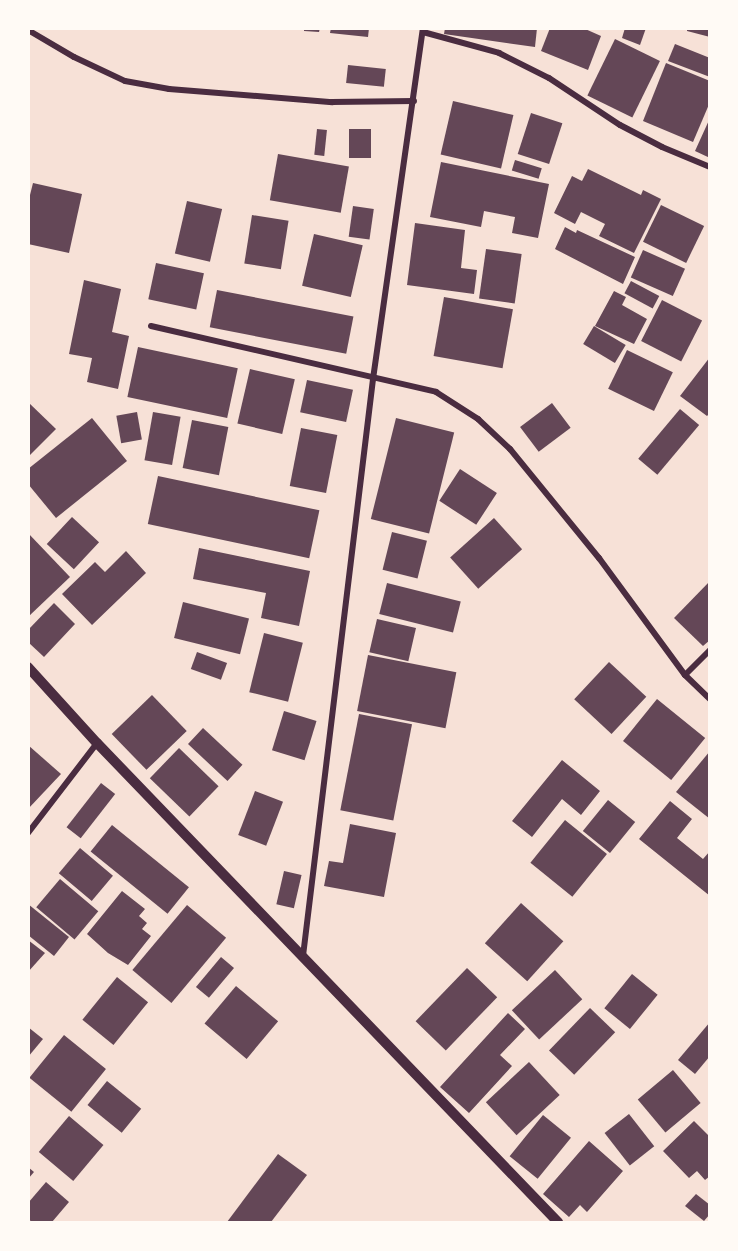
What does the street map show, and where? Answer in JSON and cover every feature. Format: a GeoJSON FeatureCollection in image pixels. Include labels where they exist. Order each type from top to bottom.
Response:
{"type":"FeatureCollection","features":[{"type":"Feature","properties":{"kind":"street"},"geometry":{"type":"LineString","coordinates":[[28,30],[74,57],[125,81],[169,89],[332,102],[414,101]]}},
{"type":"Feature","properties":{"kind":"street"},"geometry":{"type":"LineString","coordinates":[[303,957],[373,379],[423,30],[499,53],[549,78],[620,125],[662,147],[710,167]]}},
{"type":"Feature","properties":{"kind":"street"},"geometry":{"type":"LineString","coordinates":[[151,326],[306,360],[373,379],[436,392],[478,420],[510,449],[599,558],[685,675],[710,699]]}},
{"type":"Feature","properties":{"kind":"street"},"geometry":{"type":"LineString","coordinates":[[685,675],[710,650]]}},
{"type":"Feature","properties":{"kind":"street"},"geometry":{"type":"LineString","coordinates":[[28,667],[96,743],[558,1222]]}},
{"type":"Feature","properties":{"kind":"street"},"geometry":{"type":"LineString","coordinates":[[28,833],[96,743]]}},
{"type":"Feature","properties":{"kind":"building"},"geometry":{"type":"Polygon","coordinates":[[[304,28],[320,28],[319,32],[304,31],[304,28]]]}},
{"type":"Feature","properties":{"kind":"building"},"geometry":{"type":"Polygon","coordinates":[[[331,28],[369,28],[368,37],[330,33],[331,28]]]}},
{"type":"Feature","properties":{"kind":"building"},"geometry":{"type":"Polygon","coordinates":[[[445,28],[537,28],[535,47],[444,34],[445,28]]]}},
{"type":"Feature","properties":{"kind":"building"},"geometry":{"type":"Polygon","coordinates":[[[550,28],[583,28],[601,36],[588,70],[541,51],[550,28]]]}},
{"type":"Feature","properties":{"kind":"building"},"geometry":{"type":"Polygon","coordinates":[[[625,28],[646,28],[640,45],[622,38],[625,28]]]}},
{"type":"Feature","properties":{"kind":"building"},"geometry":{"type":"Polygon","coordinates":[[[687,28],[710,28],[710,37],[687,31],[687,28]]]}},
{"type":"Feature","properties":{"kind":"building"},"geometry":{"type":"Polygon","coordinates":[[[615,39],[660,61],[632,118],[587,96],[615,39]]]}},
{"type":"Feature","properties":{"kind":"building"},"geometry":{"type":"Polygon","coordinates":[[[675,44],[710,58],[710,77],[668,61],[675,44]]]}},
{"type":"Feature","properties":{"kind":"building"},"geometry":{"type":"Polygon","coordinates":[[[666,63],[710,81],[710,102],[693,142],[643,121],[666,63]]]}},
{"type":"Feature","properties":{"kind":"building"},"geometry":{"type":"Polygon","coordinates":[[[348,65],[386,69],[384,87],[346,83],[348,65]]]}},
{"type":"Feature","properties":{"kind":"building"},"geometry":{"type":"Polygon","coordinates":[[[453,101],[513,115],[501,169],[441,155],[453,101]]]}},
{"type":"Feature","properties":{"kind":"building"},"geometry":{"type":"Polygon","coordinates":[[[531,113],[562,123],[549,164],[518,154],[531,113]]]}},
{"type":"Feature","properties":{"kind":"building"},"geometry":{"type":"Polygon","coordinates":[[[710,118],[710,158],[695,151],[710,118]]]}},
{"type":"Feature","properties":{"kind":"building"},"geometry":{"type":"Polygon","coordinates":[[[317,129],[327,130],[324,156],[314,155],[317,129]]]}},
{"type":"Feature","properties":{"kind":"building"},"geometry":{"type":"Polygon","coordinates":[[[349,129],[371,129],[371,158],[349,158],[349,129]]]}},
{"type":"Feature","properties":{"kind":"building"},"geometry":{"type":"Polygon","coordinates":[[[278,154],[349,167],[341,213],[270,200],[278,154]]]}},
{"type":"Feature","properties":{"kind":"building"},"geometry":{"type":"Polygon","coordinates":[[[515,160],[542,168],[539,179],[512,171],[515,160]]]}},
{"type":"Feature","properties":{"kind":"building"},"geometry":{"type":"Polygon","coordinates":[[[441,162],[549,184],[538,238],[512,233],[515,217],[484,211],[481,227],[430,217],[441,162]]]}},
{"type":"Feature","properties":{"kind":"building"},"geometry":{"type":"Polygon","coordinates":[[[588,169],[641,195],[643,190],[661,199],[634,253],[599,236],[605,224],[581,212],[575,224],[554,213],[572,176],[582,181],[588,169]]]}},
{"type":"Feature","properties":{"kind":"building"},"geometry":{"type":"Polygon","coordinates":[[[33,183],[82,194],[69,253],[28,244],[28,203],[33,183]]]}},
{"type":"Feature","properties":{"kind":"building"},"geometry":{"type":"Polygon","coordinates":[[[187,201],[222,209],[210,262],[175,254],[187,201]]]}},
{"type":"Feature","properties":{"kind":"building"},"geometry":{"type":"Polygon","coordinates":[[[661,205],[704,226],[686,263],[643,242],[661,205]]]}},
{"type":"Feature","properties":{"kind":"building"},"geometry":{"type":"Polygon","coordinates":[[[353,206],[374,209],[369,240],[349,237],[353,206]]]}},
{"type":"Feature","properties":{"kind":"building"},"geometry":{"type":"Polygon","coordinates":[[[252,215],[289,221],[281,269],[244,263],[252,215]]]}},
{"type":"Feature","properties":{"kind":"building"},"geometry":{"type":"Polygon","coordinates":[[[415,223],[465,230],[461,268],[477,270],[474,294],[407,285],[415,223]]]}},
{"type":"Feature","properties":{"kind":"building"},"geometry":{"type":"Polygon","coordinates":[[[565,227],[576,233],[577,230],[635,257],[623,284],[555,249],[565,227]]]}},
{"type":"Feature","properties":{"kind":"building"},"geometry":{"type":"Polygon","coordinates":[[[314,234],[363,245],[351,297],[302,286],[314,234]]]}},
{"type":"Feature","properties":{"kind":"building"},"geometry":{"type":"Polygon","coordinates":[[[486,249],[522,254],[515,304],[479,299],[486,249]]]}},
{"type":"Feature","properties":{"kind":"building"},"geometry":{"type":"Polygon","coordinates":[[[643,250],[685,269],[673,296],[631,277],[643,250]]]}},
{"type":"Feature","properties":{"kind":"building"},"geometry":{"type":"Polygon","coordinates":[[[156,263],[204,273],[196,309],[148,299],[156,263]]]}},
{"type":"Feature","properties":{"kind":"building"},"geometry":{"type":"Polygon","coordinates":[[[84,280],[121,289],[112,332],[129,336],[118,389],[87,382],[92,358],[69,354],[84,280]]]}},
{"type":"Feature","properties":{"kind":"building"},"geometry":{"type":"Polygon","coordinates":[[[631,281],[659,296],[653,308],[624,293],[631,281]]]}},
{"type":"Feature","properties":{"kind":"building"},"geometry":{"type":"Polygon","coordinates":[[[217,290],[353,317],[346,354],[210,327],[217,290]]]}},
{"type":"Feature","properties":{"kind":"building"},"geometry":{"type":"Polygon","coordinates":[[[614,291],[626,297],[622,305],[647,319],[634,344],[595,326],[614,291]]]}},
{"type":"Feature","properties":{"kind":"building"},"geometry":{"type":"Polygon","coordinates":[[[444,297],[513,309],[503,368],[434,356],[444,297]]]}},
{"type":"Feature","properties":{"kind":"building"},"geometry":{"type":"Polygon","coordinates":[[[662,300],[702,320],[681,361],[641,341],[662,300]]]}},
{"type":"Feature","properties":{"kind":"building"},"geometry":{"type":"Polygon","coordinates":[[[594,326],[626,345],[615,363],[583,344],[594,326]]]}},
{"type":"Feature","properties":{"kind":"building"},"geometry":{"type":"Polygon","coordinates":[[[138,347],[238,368],[227,418],[127,397],[138,347]]]}},
{"type":"Feature","properties":{"kind":"building"},"geometry":{"type":"Polygon","coordinates":[[[627,350],[673,372],[654,411],[608,389],[627,350]]]}},
{"type":"Feature","properties":{"kind":"building"},"geometry":{"type":"Polygon","coordinates":[[[710,357],[710,413],[707,416],[680,396],[710,357]]]}},
{"type":"Feature","properties":{"kind":"building"},"geometry":{"type":"Polygon","coordinates":[[[250,369],[295,379],[282,434],[237,424],[250,369]]]}},
{"type":"Feature","properties":{"kind":"building"},"geometry":{"type":"Polygon","coordinates":[[[307,380],[353,390],[346,422],[300,412],[307,380]]]}},
{"type":"Feature","properties":{"kind":"building"},"geometry":{"type":"Polygon","coordinates":[[[28,402],[56,429],[28,457],[28,402]]]}},
{"type":"Feature","properties":{"kind":"building"},"geometry":{"type":"Polygon","coordinates":[[[552,403],[571,428],[539,452],[520,427],[552,403]]]}},
{"type":"Feature","properties":{"kind":"building"},"geometry":{"type":"Polygon","coordinates":[[[680,409],[699,425],[657,475],[638,459],[680,409]]]}},
{"type":"Feature","properties":{"kind":"building"},"geometry":{"type":"Polygon","coordinates":[[[137,412],[142,440],[121,443],[116,416],[137,412]]]}},
{"type":"Feature","properties":{"kind":"building"},"geometry":{"type":"Polygon","coordinates":[[[153,412],[181,417],[172,465],[144,460],[153,412]]]}},
{"type":"Feature","properties":{"kind":"building"},"geometry":{"type":"Polygon","coordinates":[[[92,418],[127,461],[56,518],[28,484],[28,469],[92,418]]]}},
{"type":"Feature","properties":{"kind":"building"},"geometry":{"type":"Polygon","coordinates":[[[396,418],[454,433],[429,533],[371,519],[396,418]]]}},
{"type":"Feature","properties":{"kind":"building"},"geometry":{"type":"Polygon","coordinates":[[[192,420],[228,427],[219,475],[183,468],[192,420]]]}},
{"type":"Feature","properties":{"kind":"building"},"geometry":{"type":"Polygon","coordinates":[[[301,428],[337,435],[326,493],[290,486],[301,428]]]}},
{"type":"Feature","properties":{"kind":"building"},"geometry":{"type":"Polygon","coordinates":[[[460,469],[497,493],[476,525],[439,501],[460,469]]]}},
{"type":"Feature","properties":{"kind":"building"},"geometry":{"type":"Polygon","coordinates":[[[158,476],[319,510],[309,558],[148,524],[158,476]]]}},
{"type":"Feature","properties":{"kind":"building"},"geometry":{"type":"Polygon","coordinates":[[[72,517],[99,542],[74,569],[47,544],[72,517]]]}},
{"type":"Feature","properties":{"kind":"building"},"geometry":{"type":"Polygon","coordinates":[[[494,518],[522,549],[478,589],[450,557],[494,518]]]}},
{"type":"Feature","properties":{"kind":"building"},"geometry":{"type":"Polygon","coordinates":[[[392,532],[427,541],[417,579],[383,570],[392,532]]]}},
{"type":"Feature","properties":{"kind":"building"},"geometry":{"type":"Polygon","coordinates":[[[28,533],[70,577],[28,617],[28,533]]]}},
{"type":"Feature","properties":{"kind":"building"},"geometry":{"type":"Polygon","coordinates":[[[199,548],[310,571],[299,626],[261,618],[266,593],[193,579],[199,548]]]}},
{"type":"Feature","properties":{"kind":"building"},"geometry":{"type":"Polygon","coordinates":[[[126,551],[146,573],[92,625],[62,594],[95,562],[105,572],[126,551]]]}},
{"type":"Feature","properties":{"kind":"building"},"geometry":{"type":"Polygon","coordinates":[[[710,581],[710,640],[703,646],[674,618],[710,581]]]}},
{"type":"Feature","properties":{"kind":"building"},"geometry":{"type":"Polygon","coordinates":[[[387,583],[461,601],[453,632],[379,614],[387,583]]]}},
{"type":"Feature","properties":{"kind":"building"},"geometry":{"type":"Polygon","coordinates":[[[183,602],[249,618],[240,654],[174,638],[183,602]]]}},
{"type":"Feature","properties":{"kind":"building"},"geometry":{"type":"Polygon","coordinates":[[[54,603],[75,624],[44,657],[28,642],[28,630],[54,603]]]}},
{"type":"Feature","properties":{"kind":"building"},"geometry":{"type":"Polygon","coordinates":[[[377,619],[416,628],[408,661],[369,652],[377,619]]]}},
{"type":"Feature","properties":{"kind":"building"},"geometry":{"type":"Polygon","coordinates":[[[264,633],[303,643],[288,702],[249,692],[264,633]]]}},
{"type":"Feature","properties":{"kind":"building"},"geometry":{"type":"Polygon","coordinates":[[[197,652],[227,663],[221,680],[191,669],[197,652]]]}},
{"type":"Feature","properties":{"kind":"building"},"geometry":{"type":"Polygon","coordinates":[[[368,655],[456,672],[445,728],[357,711],[368,655]]]}},
{"type":"Feature","properties":{"kind":"building"},"geometry":{"type":"Polygon","coordinates":[[[609,662],[646,697],[612,734],[574,699],[609,662]]]}},
{"type":"Feature","properties":{"kind":"building"},"geometry":{"type":"Polygon","coordinates":[[[152,695],[187,731],[146,770],[112,734],[152,695]]]}},
{"type":"Feature","properties":{"kind":"building"},"geometry":{"type":"Polygon","coordinates":[[[657,699],[705,738],[671,780],[623,741],[657,699]]]}},
{"type":"Feature","properties":{"kind":"building"},"geometry":{"type":"Polygon","coordinates":[[[284,711],[317,721],[305,760],[272,750],[284,711]]]}},
{"type":"Feature","properties":{"kind":"building"},"geometry":{"type":"Polygon","coordinates":[[[359,714],[412,724],[393,821],[340,810],[359,714]]]}},
{"type":"Feature","properties":{"kind":"building"},"geometry":{"type":"Polygon","coordinates":[[[203,728],[242,765],[227,781],[188,744],[203,728]]]}},
{"type":"Feature","properties":{"kind":"building"},"geometry":{"type":"Polygon","coordinates":[[[28,745],[61,774],[28,809],[28,745]]]}},
{"type":"Feature","properties":{"kind":"building"},"geometry":{"type":"Polygon","coordinates":[[[179,748],[219,786],[189,816],[150,778],[179,748]]]}},
{"type":"Feature","properties":{"kind":"building"},"geometry":{"type":"Polygon","coordinates":[[[710,751],[710,819],[676,792],[710,751]]]}},
{"type":"Feature","properties":{"kind":"building"},"geometry":{"type":"Polygon","coordinates":[[[562,760],[600,791],[581,815],[562,799],[532,837],[512,821],[562,760]]]}},
{"type":"Feature","properties":{"kind":"building"},"geometry":{"type":"Polygon","coordinates":[[[101,783],[115,794],[81,838],[67,827],[101,783]]]}},
{"type":"Feature","properties":{"kind":"building"},"geometry":{"type":"Polygon","coordinates":[[[255,791],[283,802],[266,846],[238,835],[255,791]]]}},
{"type":"Feature","properties":{"kind":"building"},"geometry":{"type":"Polygon","coordinates":[[[608,800],[635,822],[610,853],[583,831],[608,800]]]}},
{"type":"Feature","properties":{"kind":"building"},"geometry":{"type":"Polygon","coordinates":[[[670,801],[692,819],[677,838],[703,859],[710,851],[710,896],[639,839],[670,801]]]}},
{"type":"Feature","properties":{"kind":"building"},"geometry":{"type":"Polygon","coordinates":[[[565,820],[607,854],[572,897],[530,863],[565,820]]]}},
{"type":"Feature","properties":{"kind":"building"},"geometry":{"type":"Polygon","coordinates":[[[350,824],[396,833],[384,897],[324,886],[329,861],[343,863],[350,824]]]}},
{"type":"Feature","properties":{"kind":"building"},"geometry":{"type":"Polygon","coordinates":[[[112,825],[189,887],[168,914],[91,851],[112,825]]]}},
{"type":"Feature","properties":{"kind":"building"},"geometry":{"type":"Polygon","coordinates":[[[80,848],[113,876],[92,901],[59,873],[80,848]]]}},
{"type":"Feature","properties":{"kind":"building"},"geometry":{"type":"Polygon","coordinates":[[[284,871],[302,875],[294,908],[276,904],[284,871]]]}},
{"type":"Feature","properties":{"kind":"building"},"geometry":{"type":"Polygon","coordinates":[[[60,879],[98,911],[75,939],[36,907],[60,879]]]}},
{"type":"Feature","properties":{"kind":"building"},"geometry":{"type":"Polygon","coordinates":[[[122,891],[145,909],[139,916],[147,923],[142,929],[151,936],[128,965],[108,953],[87,934],[122,891]]]}},
{"type":"Feature","properties":{"kind":"building"},"geometry":{"type":"Polygon","coordinates":[[[521,903],[563,941],[527,981],[485,943],[521,903]]]}},
{"type":"Feature","properties":{"kind":"building"},"geometry":{"type":"Polygon","coordinates":[[[28,904],[69,937],[54,956],[28,935],[28,904]]]}},
{"type":"Feature","properties":{"kind":"building"},"geometry":{"type":"Polygon","coordinates":[[[187,905],[226,938],[171,1003],[132,970],[187,905]]]}},
{"type":"Feature","properties":{"kind":"building"},"geometry":{"type":"Polygon","coordinates":[[[28,940],[45,953],[28,972],[28,940]]]}},
{"type":"Feature","properties":{"kind":"building"},"geometry":{"type":"Polygon","coordinates":[[[221,957],[234,968],[209,998],[196,987],[221,957]]]}},
{"type":"Feature","properties":{"kind":"building"},"geometry":{"type":"Polygon","coordinates":[[[467,968],[497,997],[446,1050],[416,1021],[467,968]]]}},
{"type":"Feature","properties":{"kind":"building"},"geometry":{"type":"Polygon","coordinates":[[[555,970],[582,999],[539,1039],[512,1010],[555,970]]]}},
{"type":"Feature","properties":{"kind":"building"},"geometry":{"type":"Polygon","coordinates":[[[632,974],[658,995],[630,1029],[604,1008],[632,974]]]}},
{"type":"Feature","properties":{"kind":"building"},"geometry":{"type":"Polygon","coordinates":[[[117,977],[148,1002],[113,1045],[82,1020],[117,977]]]}},
{"type":"Feature","properties":{"kind":"building"},"geometry":{"type":"Polygon","coordinates":[[[236,986],[278,1021],[247,1059],[205,1024],[236,986]]]}},
{"type":"Feature","properties":{"kind":"building"},"geometry":{"type":"Polygon","coordinates":[[[590,1008],[615,1032],[574,1075],[549,1050],[590,1008]]]}},
{"type":"Feature","properties":{"kind":"building"},"geometry":{"type":"Polygon","coordinates":[[[508,1013],[525,1029],[500,1055],[512,1066],[469,1113],[440,1087],[508,1013]]]}},
{"type":"Feature","properties":{"kind":"building"},"geometry":{"type":"Polygon","coordinates":[[[710,1022],[710,1056],[695,1074],[678,1060],[710,1022]]]}},
{"type":"Feature","properties":{"kind":"building"},"geometry":{"type":"Polygon","coordinates":[[[28,1027],[43,1039],[28,1057],[28,1027]]]}},
{"type":"Feature","properties":{"kind":"building"},"geometry":{"type":"Polygon","coordinates":[[[64,1035],[106,1069],[71,1112],[29,1078],[64,1035]]]}},
{"type":"Feature","properties":{"kind":"building"},"geometry":{"type":"Polygon","coordinates":[[[529,1062],[560,1095],[517,1135],[486,1102],[529,1062]]]}},
{"type":"Feature","properties":{"kind":"building"},"geometry":{"type":"Polygon","coordinates":[[[673,1070],[701,1103],[665,1133],[638,1100],[673,1070]]]}},
{"type":"Feature","properties":{"kind":"building"},"geometry":{"type":"Polygon","coordinates":[[[107,1081],[141,1109],[122,1133],[87,1105],[107,1081]]]}},
{"type":"Feature","properties":{"kind":"building"},"geometry":{"type":"Polygon","coordinates":[[[629,1114],[654,1146],[630,1165],[605,1133],[629,1114]]]}},
{"type":"Feature","properties":{"kind":"building"},"geometry":{"type":"Polygon","coordinates":[[[543,1115],[571,1138],[538,1179],[510,1156],[543,1115]]]}},
{"type":"Feature","properties":{"kind":"building"},"geometry":{"type":"Polygon","coordinates":[[[69,1116],[103,1145],[73,1181],[39,1152],[69,1116]]]}},
{"type":"Feature","properties":{"kind":"building"},"geometry":{"type":"Polygon","coordinates":[[[694,1121],[710,1137],[710,1176],[705,1180],[697,1171],[689,1178],[663,1151],[694,1121]]]}},
{"type":"Feature","properties":{"kind":"building"},"geometry":{"type":"Polygon","coordinates":[[[589,1141],[623,1171],[587,1212],[580,1205],[569,1217],[543,1194],[589,1141]]]}},
{"type":"Feature","properties":{"kind":"building"},"geometry":{"type":"Polygon","coordinates":[[[278,1154],[307,1175],[271,1222],[227,1222],[278,1154]]]}},
{"type":"Feature","properties":{"kind":"building"},"geometry":{"type":"Polygon","coordinates":[[[28,1167],[34,1172],[28,1179],[28,1167]]]}},
{"type":"Feature","properties":{"kind":"building"},"geometry":{"type":"Polygon","coordinates":[[[46,1182],[69,1202],[52,1222],[32,1222],[28,1219],[28,1203],[46,1182]]]}},
{"type":"Feature","properties":{"kind":"building"},"geometry":{"type":"Polygon","coordinates":[[[696,1194],[710,1205],[710,1214],[704,1221],[685,1206],[696,1194]]]}}]}
